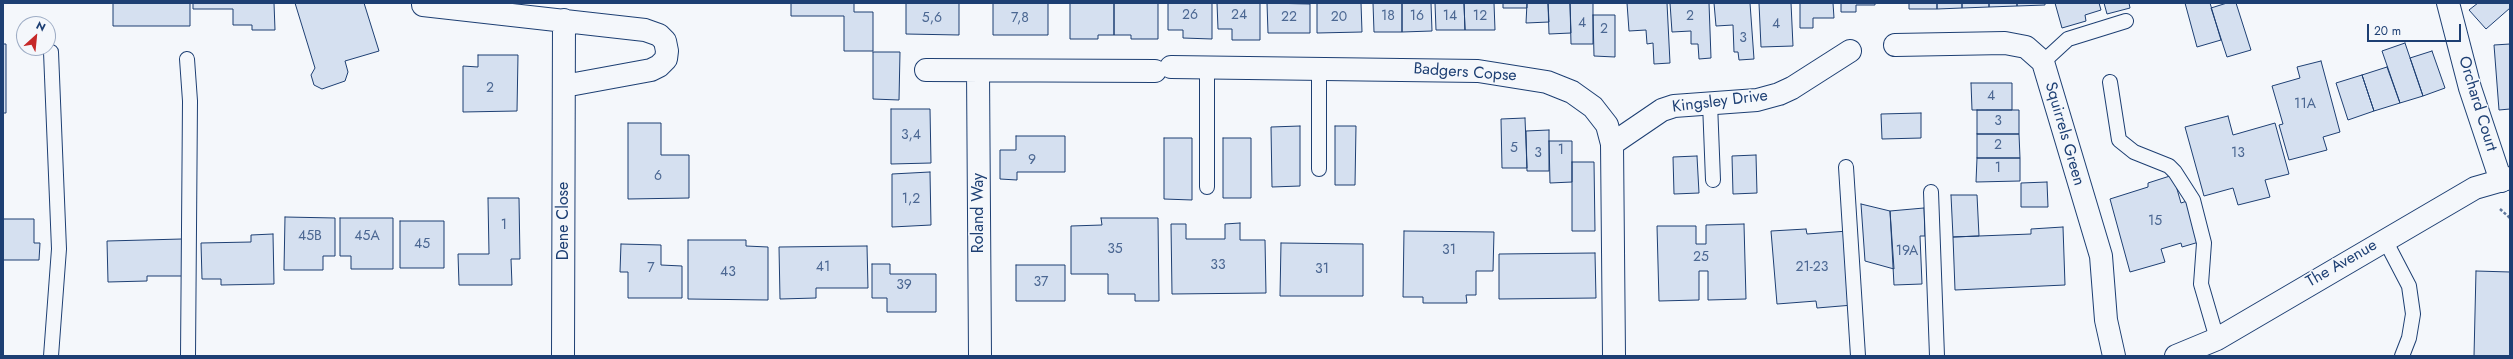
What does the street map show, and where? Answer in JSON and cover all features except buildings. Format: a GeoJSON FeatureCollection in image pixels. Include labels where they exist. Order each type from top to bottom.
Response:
{"type":"FeatureCollection","features":[{"type":"Feature","properties":{"kind":"street","name":"Orchard Court"},"geometry":{"type":"LineString","coordinates":[[2448,3],[2470,88],[2505,179]]}},
{"type":"Feature","properties":{"kind":"street"},"geometry":{"type":"LineString","coordinates":[[423,5],[645,30],[659,34],[665,41],[667,51],[666,59],[660,66],[651,70],[564,86]]}},
{"type":"Feature","properties":{"kind":"street","name":"Dene Close"},"geometry":{"type":"LineString","coordinates":[[563,356],[564,20]]}},
{"type":"Feature","properties":{"kind":"street","name":"Squirrels Green"},"geometry":{"type":"LineString","coordinates":[[1895,45],[2005,43],[2026,47],[2043,62],[2101,256],[2106,320],[2114,356]]}},
{"type":"Feature","properties":{"kind":"street","name":"Kingsley Drive"},"geometry":{"type":"LineString","coordinates":[[1612,144],[1662,110],[1674,106],[1757,100],[1779,94],[1792,88],[1850,51]]}},
{"type":"Feature","properties":{"kind":"street","name":"Badgers Copse"},"geometry":{"type":"LineString","coordinates":[[978,71],[1163,69],[1207,67],[1319,67],[1478,71],[1547,82],[1572,92],[1593,107],[1608,125],[1612,144],[1614,356]]}},
{"type":"Feature","properties":{"kind":"street"},"geometry":{"type":"LineString","coordinates":[[926,70],[978,71]]}},
{"type":"Feature","properties":{"kind":"street","name":"Roland Way"},"geometry":{"type":"LineString","coordinates":[[978,71],[980,356]]}},
{"type":"Feature","properties":{"kind":"street","name":"The Avenue"},"geometry":{"type":"LineString","coordinates":[[2190,354],[2475,188],[2505,179]]}},
{"type":"Feature","properties":{"kind":"lane"},"geometry":{"type":"LineString","coordinates":[[2043,62],[2068,39],[2126,21]]}},
{"type":"Feature","properties":{"kind":"lane"},"geometry":{"type":"LineString","coordinates":[[51,56],[58,250],[51,356]]}},
{"type":"Feature","properties":{"kind":"lane"},"geometry":{"type":"LineString","coordinates":[[187,59],[190,101],[188,356]]}},
{"type":"Feature","properties":{"kind":"lane"},"geometry":{"type":"LineString","coordinates":[[1207,67],[1207,187]]}},
{"type":"Feature","properties":{"kind":"lane"},"geometry":{"type":"LineString","coordinates":[[1319,67],[1320,169]]}},
{"type":"Feature","properties":{"kind":"lane"},"geometry":{"type":"LineString","coordinates":[[2110,82],[2119,140],[2134,152],[2169,166],[2175,172],[2193,200],[2204,243],[2201,284],[2217,339]]}},
{"type":"Feature","properties":{"kind":"lane"},"geometry":{"type":"LineString","coordinates":[[1710,104],[1713,180]]}},
{"type":"Feature","properties":{"kind":"lane"},"geometry":{"type":"LineString","coordinates":[[1846,167],[1858,356]]}},
{"type":"Feature","properties":{"kind":"lane"},"geometry":{"type":"LineString","coordinates":[[1931,192],[1937,356]]}},
{"type":"Feature","properties":{"kind":"lane"},"geometry":{"type":"LineString","coordinates":[[2385,240],[2409,286],[2413,314],[2409,338],[2402,356]]}}]}
